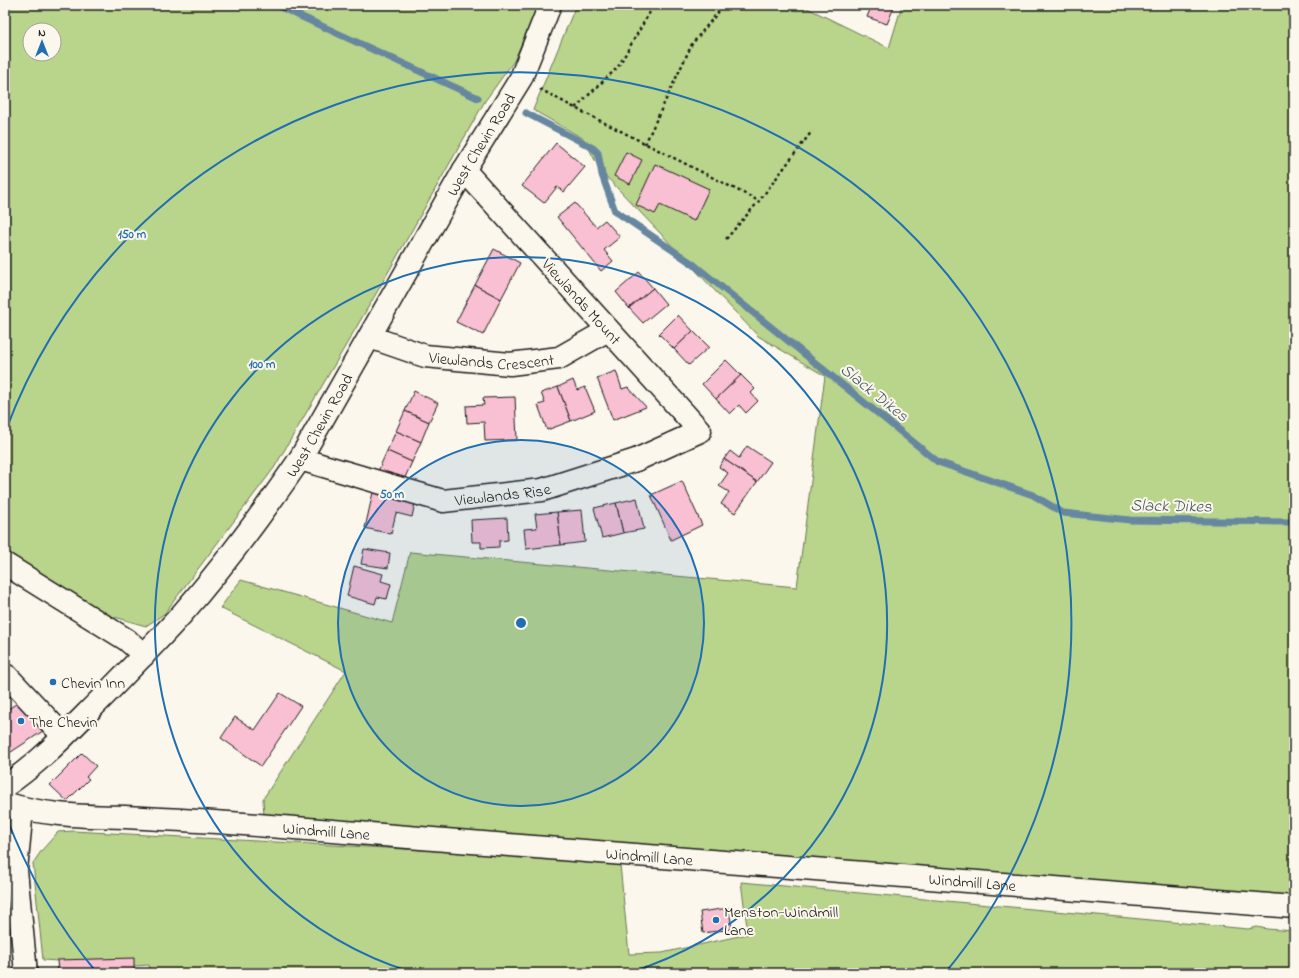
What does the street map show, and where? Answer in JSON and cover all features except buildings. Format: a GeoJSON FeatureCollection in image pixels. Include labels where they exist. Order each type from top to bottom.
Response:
{"type":"FeatureCollection","features":[{"type":"Feature","properties":{"kind":"street","name":"West Chevin Road"},"geometry":{"type":"LineString","coordinates":[[5,786],[23,773],[63,737],[144,655],[181,615],[223,564],[280,488],[300,459],[464,170],[521,78],[550,5]]}},
{"type":"Feature","properties":{"kind":"street","name":"Viewlands Mount"},"geometry":{"type":"LineString","coordinates":[[464,170],[700,431]]}},
{"type":"Feature","properties":{"kind":"street","name":"Viewlands Crescent"},"geometry":{"type":"LineString","coordinates":[[370,337],[425,356],[510,364],[559,358],[608,330]]}},
{"type":"Feature","properties":{"kind":"street","name":"Viewlands Rise"},"geometry":{"type":"LineString","coordinates":[[300,459],[443,501],[542,490],[636,460],[700,431]]}},
{"type":"Feature","properties":{"kind":"street"},"geometry":{"type":"LineString","coordinates":[[5,564],[127,640],[144,655]]}},
{"type":"Feature","properties":{"kind":"street"},"geometry":{"type":"LineString","coordinates":[[5,675],[63,737]]}},
{"type":"Feature","properties":{"kind":"street"},"geometry":{"type":"LineString","coordinates":[[14,806],[16,870],[26,973]]}},
{"type":"Feature","properties":{"kind":"street","name":"Windmill Lane"},"geometry":{"type":"LineString","coordinates":[[14,806],[59,815],[244,824],[1294,907]]}},
{"type":"Feature","properties":{"kind":"path"},"geometry":{"type":"LineString","coordinates":[[575,108],[618,67],[654,5]]}},
{"type":"Feature","properties":{"kind":"path"},"geometry":{"type":"LineString","coordinates":[[645,144],[692,44],[724,5]]}},
{"type":"Feature","properties":{"kind":"path"},"geometry":{"type":"LineString","coordinates":[[521,78],[575,108],[759,201]]}},
{"type":"Feature","properties":{"kind":"path"},"geometry":{"type":"LineString","coordinates":[[726,238],[759,201],[812,131]]}},
{"type":"Feature","properties":{"kind":"green space"},"geometry":{"type":"Polygon","coordinates":[[[5,5],[538,5],[514,61],[485,101],[377,292],[274,468],[164,614],[146,626],[111,616],[5,556],[5,5]]]}},
{"type":"Feature","properties":{"kind":"green space"},"geometry":{"type":"Polygon","coordinates":[[[576,5],[801,5],[889,48],[902,5],[1294,5],[1294,896],[264,816],[263,799],[346,671],[220,608],[241,580],[392,623],[410,552],[797,587],[825,376],[758,336],[600,170],[584,139],[533,110],[576,5]]]}},
{"type":"Feature","properties":{"kind":"green space"},"geometry":{"type":"Polygon","coordinates":[[[73,831],[459,852],[620,865],[629,954],[662,953],[748,934],[741,882],[1248,929],[1257,927],[1294,931],[1294,973],[150,973],[149,965],[134,966],[43,960],[33,863],[58,832],[73,831]]]}},
{"type":"Feature","properties":{"kind":"waterway"},"geometry":{"type":"LineString","coordinates":[[276,5],[478,98]]}},
{"type":"Feature","properties":{"kind":"waterway","name":"Slack Dikes"},"geometry":{"type":"LineString","coordinates":[[526,113],[593,148],[598,153],[602,175],[615,211],[693,264],[938,462],[1033,495],[1063,513],[1130,520],[1294,522]]}},
{"type":"Feature","properties":{"kind":"place","name":"Chevin Inn"},"geometry":{"type":"Point","coordinates":[53,682]}},
{"type":"Feature","properties":{"kind":"place","name":"The Chevin"},"geometry":{"type":"Point","coordinates":[21,721]}},
{"type":"Feature","properties":{"kind":"place","name":"Menston-Windmill Lane"},"geometry":{"type":"Point","coordinates":[716,920]}}]}
